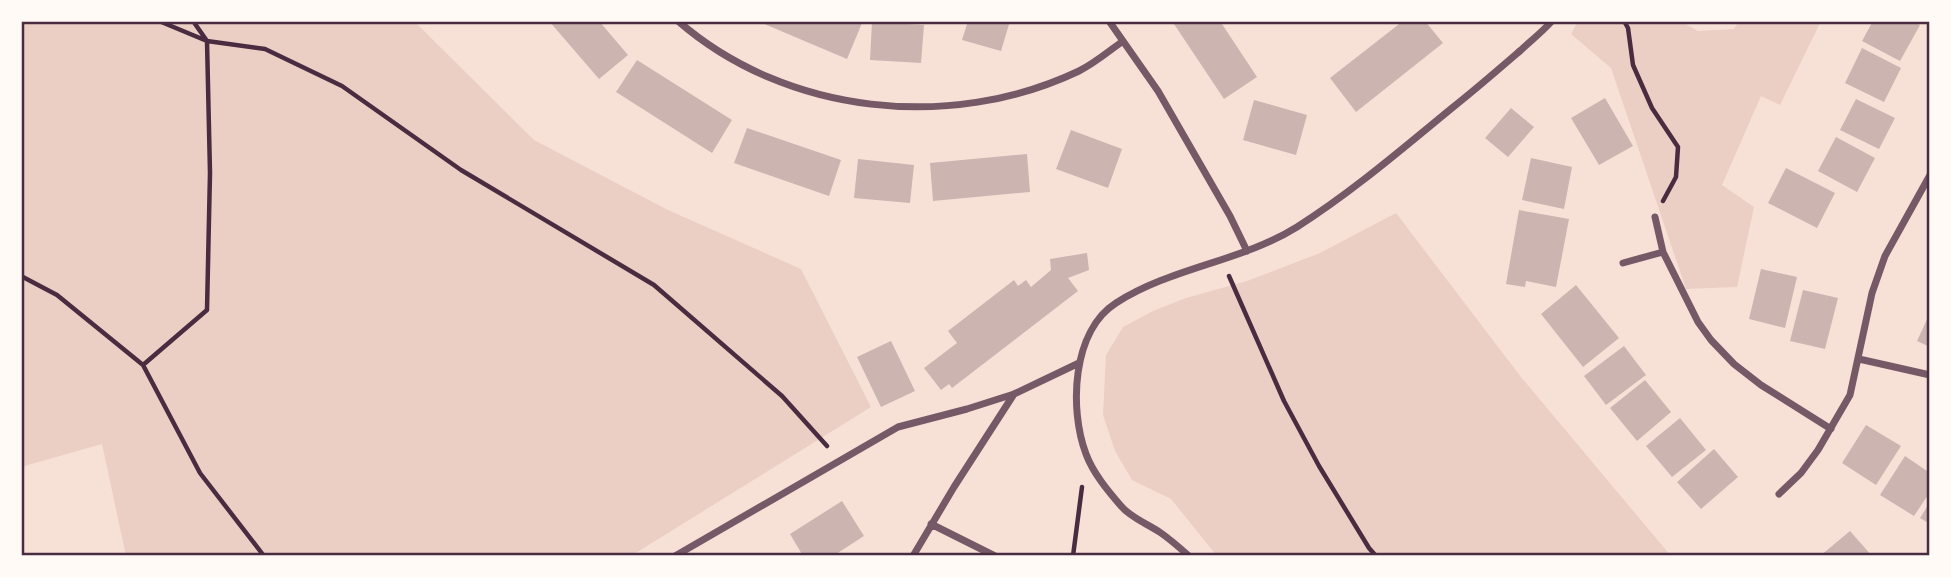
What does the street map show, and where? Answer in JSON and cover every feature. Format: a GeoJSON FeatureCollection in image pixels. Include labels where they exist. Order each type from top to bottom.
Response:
{"type":"FeatureCollection","features":[{"type":"Feature","properties":{"kind":"street"},"geometry":{"type":"LineString","coordinates":[[678,21],[703,41],[791,87],[875,106],[935,107],[1023,93],[1082,69],[1123,41]]}},
{"type":"Feature","properties":{"kind":"street"},"geometry":{"type":"LineString","coordinates":[[1109,21],[1158,91],[1230,216],[1247,251]]}},
{"type":"Feature","properties":{"kind":"street"},"geometry":{"type":"LineString","coordinates":[[1189,556],[1124,509],[1101,481],[1086,456],[1077,413],[1079,363],[1089,333],[1115,303],[1162,281],[1270,242],[1297,227],[1369,176],[1489,78],[1552,21]]}},
{"type":"Feature","properties":{"kind":"street"},"geometry":{"type":"LineString","coordinates":[[1779,494],[1801,473],[1850,395],[1872,293],[1885,256],[1930,175]]}},
{"type":"Feature","properties":{"kind":"street"},"geometry":{"type":"LineString","coordinates":[[1655,217],[1663,252],[1698,322],[1711,340],[1734,364],[1760,385],[1831,429]]}},
{"type":"Feature","properties":{"kind":"street"},"geometry":{"type":"LineString","coordinates":[[1623,263],[1663,252]]}},
{"type":"Feature","properties":{"kind":"street"},"geometry":{"type":"LineString","coordinates":[[1859,359],[1930,375]]}},
{"type":"Feature","properties":{"kind":"street"},"geometry":{"type":"LineString","coordinates":[[675,556],[898,427],[1014,394],[1079,363]]}},
{"type":"Feature","properties":{"kind":"street"},"geometry":{"type":"LineString","coordinates":[[913,556],[1014,394]]}},
{"type":"Feature","properties":{"kind":"street"},"geometry":{"type":"LineString","coordinates":[[931,524],[995,556]]}},
{"type":"Feature","properties":{"kind":"path"},"geometry":{"type":"LineString","coordinates":[[159,21],[207,41],[265,49],[342,86],[461,170],[654,285],[782,396],[839,460]]}},
{"type":"Feature","properties":{"kind":"path"},"geometry":{"type":"LineString","coordinates":[[143,365],[207,310],[207,41],[193,21]]}},
{"type":"Feature","properties":{"kind":"path"},"geometry":{"type":"LineString","coordinates":[[1624,21],[1628,27],[1633,65],[1652,108],[1678,147],[1676,177],[1655,217]]}},
{"type":"Feature","properties":{"kind":"path"},"geometry":{"type":"LineString","coordinates":[[1223,259],[1284,401],[1319,466],[1376,556]]}},
{"type":"Feature","properties":{"kind":"path"},"geometry":{"type":"LineString","coordinates":[[21,276],[57,295],[143,365],[200,473],[264,556]]}},
{"type":"Feature","properties":{"kind":"path"},"geometry":{"type":"LineString","coordinates":[[1073,556],[1086,456]]}},
{"type":"Feature","properties":{"kind":"shaded area"},"geometry":{"type":"Polygon","coordinates":[[[21,21],[414,21],[534,140],[668,210],[801,269],[871,407],[631,556],[126,556],[102,444],[21,467],[21,21]]]}},
{"type":"Feature","properties":{"kind":"shaded area"},"geometry":{"type":"Polygon","coordinates":[[[1578,21],[1681,21],[1698,31],[1734,29],[1739,21],[1821,21],[1780,105],[1761,96],[1722,185],[1754,207],[1737,287],[1686,289],[1611,68],[1571,34],[1578,21]]]}},
{"type":"Feature","properties":{"kind":"shaded area"},"geometry":{"type":"Polygon","coordinates":[[[1396,213],[1521,377],[1671,556],[1217,556],[1171,499],[1132,480],[1115,451],[1103,415],[1106,355],[1123,327],[1186,298],[1247,281],[1320,253],[1396,213]]]}},
{"type":"Feature","properties":{"kind":"building"},"geometry":{"type":"Polygon","coordinates":[[[549,21],[599,21],[628,55],[599,79],[549,21]]]}},
{"type":"Feature","properties":{"kind":"building"},"geometry":{"type":"Polygon","coordinates":[[[757,21],[857,21],[862,23],[847,59],[757,21]]]}},
{"type":"Feature","properties":{"kind":"building"},"geometry":{"type":"Polygon","coordinates":[[[968,21],[1010,21],[1001,51],[962,40],[968,21]]]}},
{"type":"Feature","properties":{"kind":"building"},"geometry":{"type":"Polygon","coordinates":[[[1172,21],[1220,21],[1257,77],[1224,99],[1172,21]]]}},
{"type":"Feature","properties":{"kind":"building"},"geometry":{"type":"Polygon","coordinates":[[[1403,21],[1425,21],[1443,43],[1356,112],[1330,78],[1403,21]]]}},
{"type":"Feature","properties":{"kind":"building"},"geometry":{"type":"Polygon","coordinates":[[[1873,21],[1912,21],[1920,25],[1900,61],[1862,41],[1873,21]]]}},
{"type":"Feature","properties":{"kind":"building"},"geometry":{"type":"Polygon","coordinates":[[[872,22],[924,25],[921,63],[870,60],[872,22]]]}},
{"type":"Feature","properties":{"kind":"building"},"geometry":{"type":"Polygon","coordinates":[[[1862,48],[1901,68],[1884,102],[1845,83],[1862,48]]]}},
{"type":"Feature","properties":{"kind":"building"},"geometry":{"type":"Polygon","coordinates":[[[637,60],[732,120],[712,153],[616,92],[637,60]]]}},
{"type":"Feature","properties":{"kind":"building"},"geometry":{"type":"Polygon","coordinates":[[[1605,98],[1633,146],[1599,165],[1571,118],[1605,98]]]}},
{"type":"Feature","properties":{"kind":"building"},"geometry":{"type":"Polygon","coordinates":[[[1856,99],[1895,118],[1879,149],[1840,130],[1856,99]]]}},
{"type":"Feature","properties":{"kind":"building"},"geometry":{"type":"Polygon","coordinates":[[[1254,100],[1307,115],[1296,155],[1243,140],[1254,100]]]}},
{"type":"Feature","properties":{"kind":"building"},"geometry":{"type":"Polygon","coordinates":[[[1511,108],[1534,127],[1508,157],[1485,138],[1511,108]]]}},
{"type":"Feature","properties":{"kind":"building"},"geometry":{"type":"Polygon","coordinates":[[[747,128],[841,160],[829,196],[734,163],[747,128]]]}},
{"type":"Feature","properties":{"kind":"building"},"geometry":{"type":"Polygon","coordinates":[[[1071,130],[1122,149],[1108,188],[1056,169],[1071,130]]]}},
{"type":"Feature","properties":{"kind":"building"},"geometry":{"type":"Polygon","coordinates":[[[1836,137],[1875,158],[1857,192],[1818,171],[1836,137]]]}},
{"type":"Feature","properties":{"kind":"building"},"geometry":{"type":"Polygon","coordinates":[[[1027,154],[1030,192],[933,201],[930,163],[1027,154]]]}},
{"type":"Feature","properties":{"kind":"building"},"geometry":{"type":"Polygon","coordinates":[[[1531,158],[1572,167],[1564,209],[1522,200],[1531,158]]]}},
{"type":"Feature","properties":{"kind":"building"},"geometry":{"type":"Polygon","coordinates":[[[858,159],[914,165],[910,203],[854,198],[858,159]]]}},
{"type":"Feature","properties":{"kind":"building"},"geometry":{"type":"Polygon","coordinates":[[[1786,168],[1835,193],[1817,228],[1768,203],[1786,168]]]}},
{"type":"Feature","properties":{"kind":"building"},"geometry":{"type":"Polygon","coordinates":[[[1519,210],[1569,219],[1556,287],[1526,281],[1525,287],[1506,284],[1519,210]]]}},
{"type":"Feature","properties":{"kind":"building"},"geometry":{"type":"Polygon","coordinates":[[[1087,253],[1089,270],[1068,278],[1078,291],[952,388],[949,384],[941,390],[924,368],[957,343],[948,331],[1014,280],[1018,286],[1026,280],[1031,287],[1051,270],[1050,259],[1087,253]]]}},
{"type":"Feature","properties":{"kind":"building"},"geometry":{"type":"Polygon","coordinates":[[[1761,269],[1797,277],[1785,328],[1749,319],[1761,269]]]}},
{"type":"Feature","properties":{"kind":"building"},"geometry":{"type":"Polygon","coordinates":[[[1576,285],[1619,338],[1583,367],[1541,314],[1576,285]]]}},
{"type":"Feature","properties":{"kind":"building"},"geometry":{"type":"Polygon","coordinates":[[[1803,290],[1838,298],[1825,349],[1790,341],[1803,290]]]}},
{"type":"Feature","properties":{"kind":"building"},"geometry":{"type":"Polygon","coordinates":[[[1930,313],[1930,347],[1917,341],[1930,313]]]}},
{"type":"Feature","properties":{"kind":"building"},"geometry":{"type":"Polygon","coordinates":[[[891,341],[915,391],[881,407],[857,357],[891,341]]]}},
{"type":"Feature","properties":{"kind":"building"},"geometry":{"type":"Polygon","coordinates":[[[1624,346],[1646,375],[1606,405],[1584,376],[1624,346]]]}},
{"type":"Feature","properties":{"kind":"building"},"geometry":{"type":"Polygon","coordinates":[[[1645,380],[1671,412],[1637,441],[1610,408],[1645,380]]]}},
{"type":"Feature","properties":{"kind":"building"},"geometry":{"type":"Polygon","coordinates":[[[1680,418],[1706,450],[1672,477],[1646,446],[1680,418]]]}},
{"type":"Feature","properties":{"kind":"building"},"geometry":{"type":"Polygon","coordinates":[[[1866,425],[1901,446],[1876,485],[1842,463],[1866,425]]]}},
{"type":"Feature","properties":{"kind":"building"},"geometry":{"type":"Polygon","coordinates":[[[1714,449],[1738,477],[1701,509],[1677,482],[1714,449]]]}},
{"type":"Feature","properties":{"kind":"building"},"geometry":{"type":"Polygon","coordinates":[[[1905,456],[1930,473],[1930,492],[1914,516],[1880,495],[1905,456]]]}},
{"type":"Feature","properties":{"kind":"building"},"geometry":{"type":"Polygon","coordinates":[[[842,501],[864,536],[833,556],[803,556],[790,534],[842,501]]]}},
{"type":"Feature","properties":{"kind":"building"},"geometry":{"type":"Polygon","coordinates":[[[1930,502],[1930,524],[1920,518],[1930,502]]]}},
{"type":"Feature","properties":{"kind":"building"},"geometry":{"type":"Polygon","coordinates":[[[1850,531],[1872,556],[1820,556],[1850,531]]]}}]}
